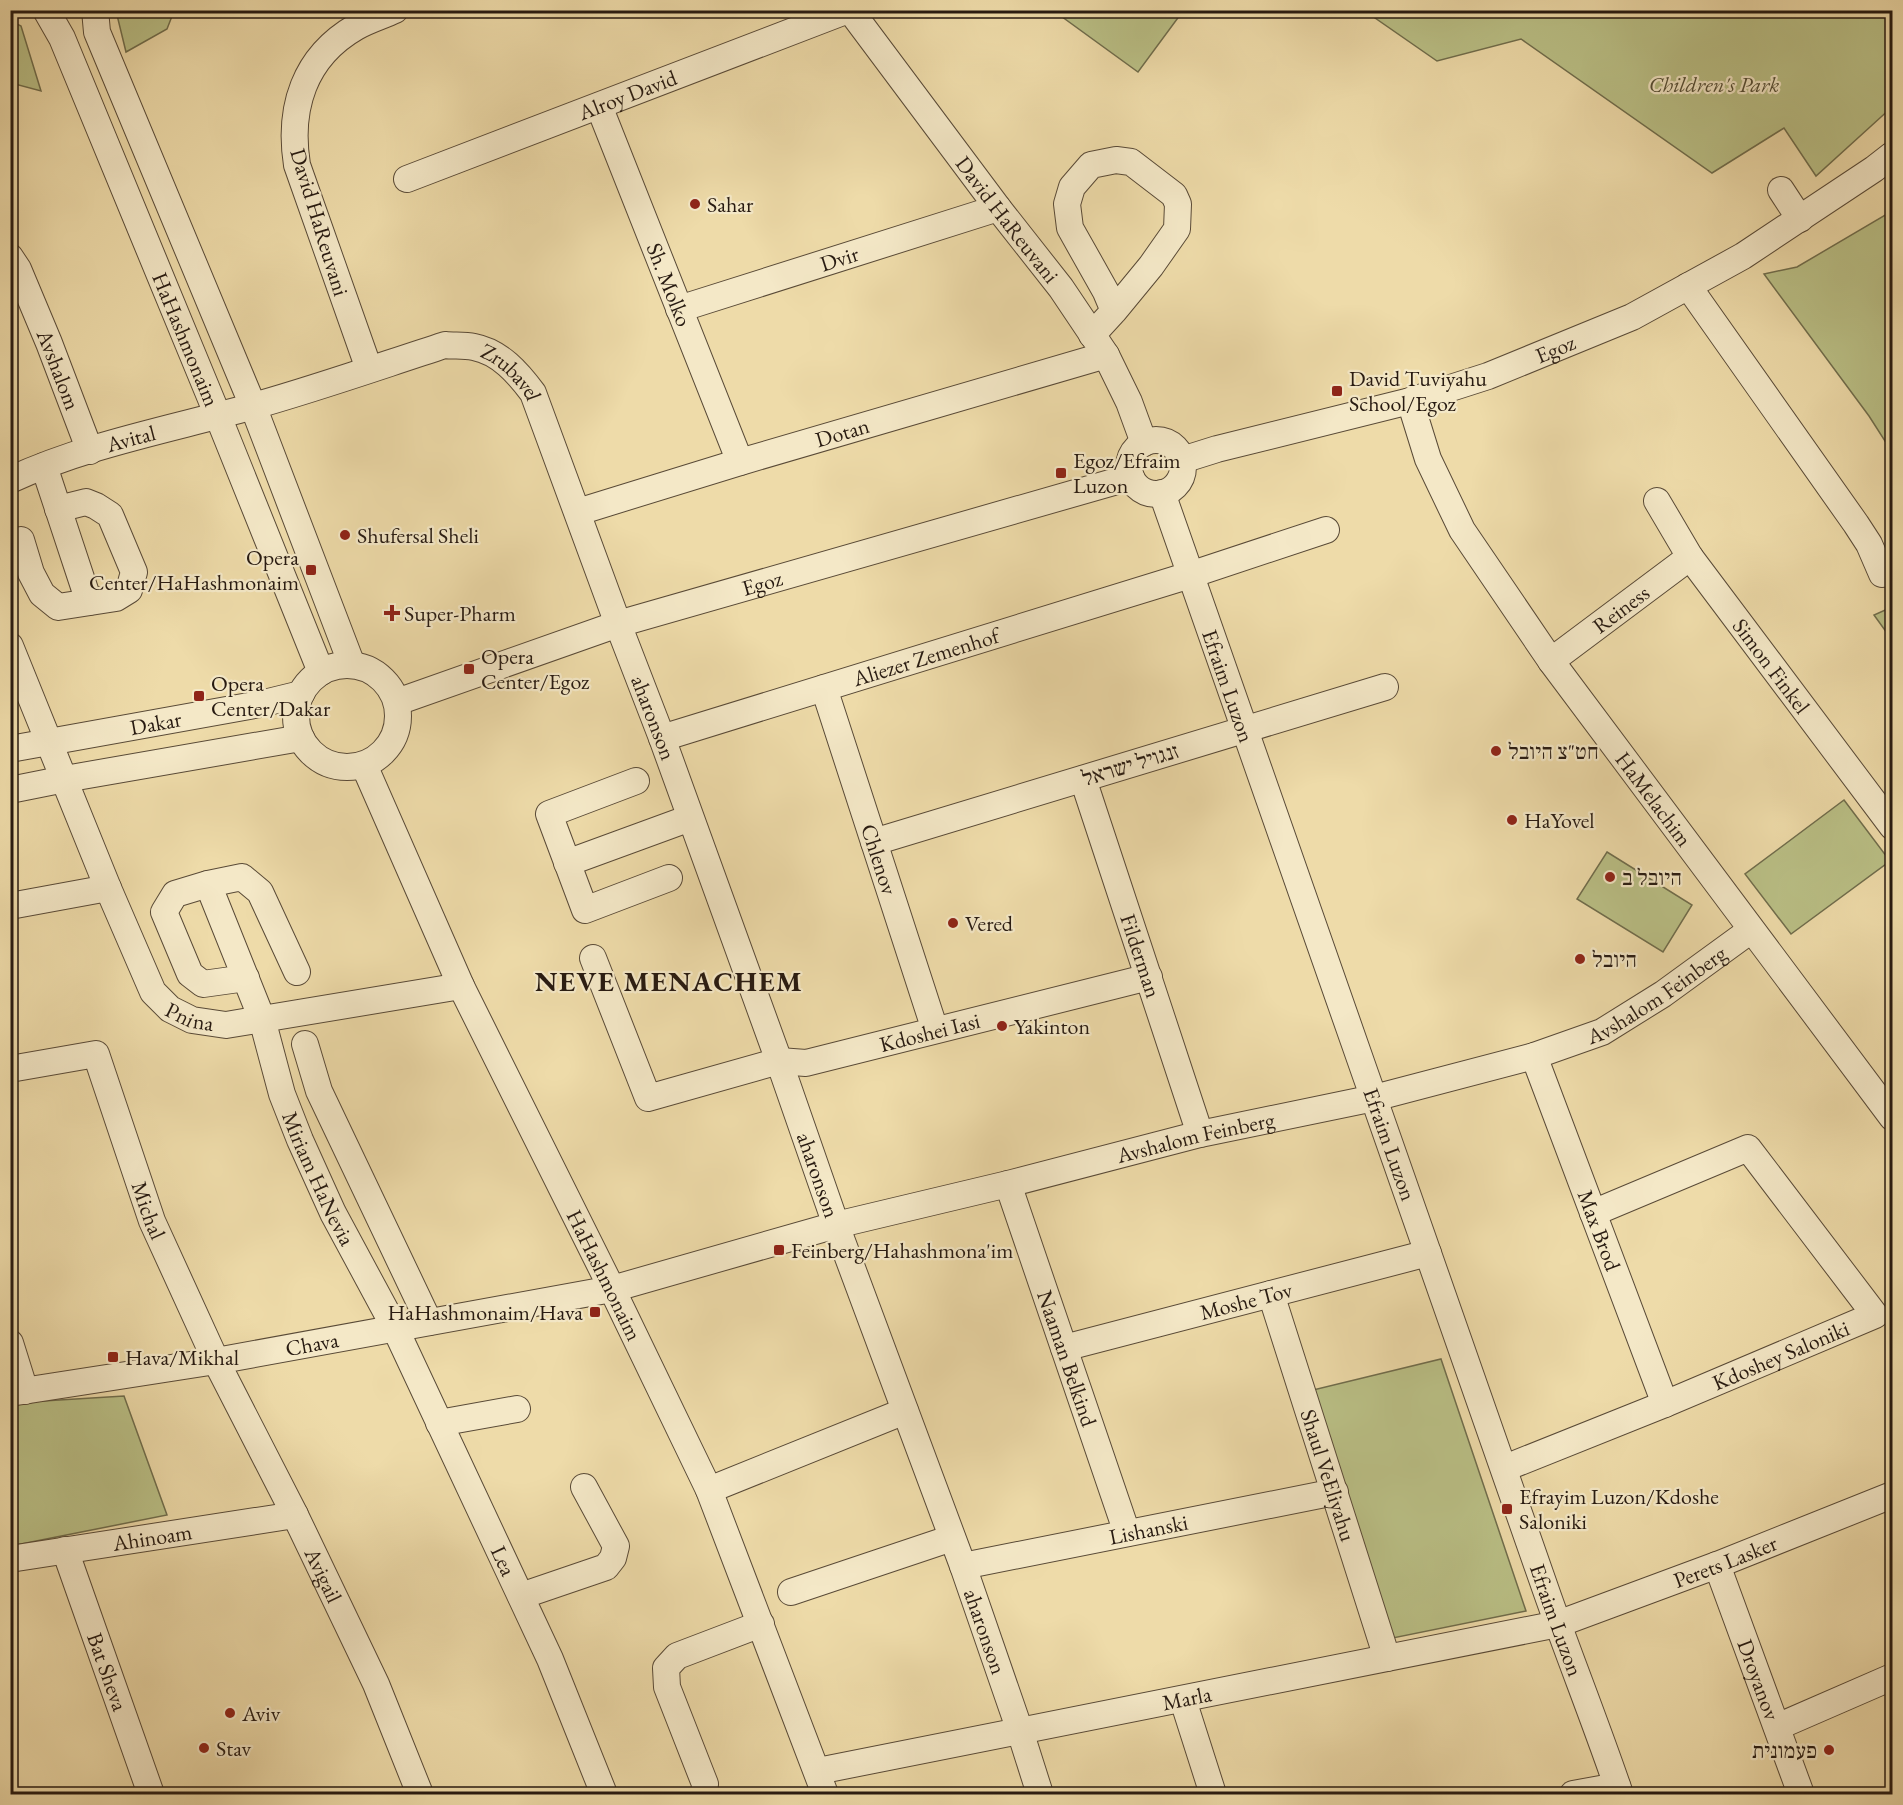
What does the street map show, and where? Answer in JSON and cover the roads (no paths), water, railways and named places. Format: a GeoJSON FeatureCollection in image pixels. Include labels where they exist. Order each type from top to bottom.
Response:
{"type":"FeatureCollection","features":[{"type":"Feature","properties":{"kind":"street","name":"HaHashmonaim"},"geometry":{"type":"LineString","coordinates":[[46,10],[62,38],[321,672]]}},
{"type":"Feature","properties":{"kind":"street","name":"HaHashmonaim"},"geometry":{"type":"LineString","coordinates":[[95,10],[97,32],[253,406],[352,665]]}},
{"type":"Feature","properties":{"kind":"street","name":"David HaReuvani"},"geometry":{"type":"LineString","coordinates":[[369,369],[297,165],[294,144],[295,111],[311,69],[321,56],[338,39],[357,26],[395,10]]}},
{"type":"Feature","properties":{"kind":"street","name":"David HaReuvani"},"geometry":{"type":"LineString","coordinates":[[849,10],[1061,288],[1099,345],[1128,402],[1144,443]]}},
{"type":"Feature","properties":{"kind":"street","name":"Alroy David"},"geometry":{"type":"LineString","coordinates":[[407,179],[849,10]]}},
{"type":"Feature","properties":{"kind":"street","name":"Sh. Molko"},"geometry":{"type":"LineString","coordinates":[[599,106],[740,462]]}},
{"type":"Feature","properties":{"kind":"street","name":"Egoz"},"geometry":{"type":"LineString","coordinates":[[1182,460],[1217,449],[1410,401],[1488,376],[1632,316],[1743,256],[1893,155]]}},
{"type":"Feature","properties":{"kind":"street"},"geometry":{"type":"LineString","coordinates":[[1099,345],[1114,310],[1151,266],[1177,229],[1178,204],[1174,195],[1131,162],[1116,160],[1091,165],[1072,188],[1067,204],[1070,228],[1114,310]]}},
{"type":"Feature","properties":{"kind":"street"},"geometry":{"type":"LineString","coordinates":[[1781,190],[1800,219]]}},
{"type":"Feature","properties":{"kind":"street","name":"Dvir"},"geometry":{"type":"LineString","coordinates":[[680,309],[998,208]]}},
{"type":"Feature","properties":{"kind":"street","name":"Avshalom"},"geometry":{"type":"LineString","coordinates":[[10,257],[18,269],[49,344],[90,451]]}},
{"type":"Feature","properties":{"kind":"street"},"geometry":{"type":"LineString","coordinates":[[1688,286],[1856,524],[1869,544],[1882,574]]}},
{"type":"Feature","properties":{"kind":"street","name":"Zrubavel"},"geometry":{"type":"LineString","coordinates":[[253,406],[445,345],[475,347],[495,356],[515,370],[533,393],[618,624]]}},
{"type":"Feature","properties":{"kind":"street","name":"Dotan"},"geometry":{"type":"LineString","coordinates":[[578,512],[740,462],[1099,345]]}},
{"type":"Feature","properties":{"kind":"street","name":"HaMelachim"},"geometry":{"type":"LineString","coordinates":[[1410,401],[1428,459],[1462,530],[1551,661],[1893,1117]]}},
{"type":"Feature","properties":{"kind":"street","name":"Avital"},"geometry":{"type":"LineString","coordinates":[[10,480],[90,451],[253,406]]}},
{"type":"Feature","properties":{"kind":"street"},"geometry":{"type":"LineString","coordinates":[[1159,440],[1167,443],[1182,460],[1182,472],[1177,483],[1162,493],[1143,491],[1131,477],[1129,461],[1132,454],[1144,443],[1159,440]]}},
{"type":"Feature","properties":{"kind":"street"},"geometry":{"type":"LineString","coordinates":[[44,466],[89,602]]}},
{"type":"Feature","properties":{"kind":"street","name":"Egoz"},"geometry":{"type":"LineString","coordinates":[[397,702],[618,624],[1131,477]]}},
{"type":"Feature","properties":{"kind":"street","name":"Efraim Luzon"},"geometry":{"type":"LineString","coordinates":[[1162,493],[1242,730],[1618,1790]]}},
{"type":"Feature","properties":{"kind":"street","name":"Simon Finkel"},"geometry":{"type":"LineString","coordinates":[[1657,501],[1690,557],[1893,826]]}},
{"type":"Feature","properties":{"kind":"street"},"geometry":{"type":"LineString","coordinates":[[21,540],[31,573],[42,594],[58,607],[116,598],[129,590],[134,572],[110,515],[86,502],[58,509]]}},
{"type":"Feature","properties":{"kind":"street","name":"Aliezer Zemenhof"},"geometry":{"type":"LineString","coordinates":[[662,738],[1190,575],[1326,530]]}},
{"type":"Feature","properties":{"kind":"street","name":"Reiness"},"geometry":{"type":"LineString","coordinates":[[1551,661],[1690,557]]}},
{"type":"Feature","properties":{"kind":"street","name":"aharonson"},"geometry":{"type":"LineString","coordinates":[[618,624],[662,738],[836,1225],[963,1566],[1040,1794]]}},
{"type":"Feature","properties":{"kind":"street","name":"Pnina"},"geometry":{"type":"LineString","coordinates":[[10,646],[108,888],[153,992],[170,1009],[192,1020],[226,1026],[461,986]]}},
{"type":"Feature","properties":{"kind":"street"},"geometry":{"type":"LineString","coordinates":[[341,665],[352,665],[367,669],[380,677],[390,688],[397,702],[399,715],[393,740],[381,755],[364,765],[349,767],[321,760],[309,750],[301,738],[297,723],[297,708],[301,694],[313,678],[321,672],[341,665]]}},
{"type":"Feature","properties":{"kind":"street","name":"זנגויל ישראל"},"geometry":{"type":"LineString","coordinates":[[874,842],[1386,687]]}},
{"type":"Feature","properties":{"kind":"street","name":"Chlenov"},"geometry":{"type":"LineString","coordinates":[[824,688],[935,1030]]}},
{"type":"Feature","properties":{"kind":"street","name":"Dakar"},"geometry":{"type":"LineString","coordinates":[[10,749],[260,704],[301,694]]}},
{"type":"Feature","properties":{"kind":"street","name":"Dakar"},"geometry":{"type":"LineString","coordinates":[[10,790],[301,738]]}},
{"type":"Feature","properties":{"kind":"street","name":"HaHashmonaim"},"geometry":{"type":"LineString","coordinates":[[364,765],[461,986],[709,1490],[821,1783]]}},
{"type":"Feature","properties":{"kind":"street","name":"Filderman"},"geometry":{"type":"LineString","coordinates":[[1083,779],[1200,1134]]}},
{"type":"Feature","properties":{"kind":"street"},"geometry":{"type":"LineString","coordinates":[[636,781],[549,814],[585,910],[669,879]]}},
{"type":"Feature","properties":{"kind":"street"},"geometry":{"type":"LineString","coordinates":[[567,863],[690,818]]}},
{"type":"Feature","properties":{"kind":"street"},"geometry":{"type":"LineString","coordinates":[[246,978],[203,984],[190,974],[164,912],[174,894],[242,877],[260,892],[297,972]]}},
{"type":"Feature","properties":{"kind":"street","name":"Miriam HaNevia"},"geometry":{"type":"LineString","coordinates":[[208,884],[262,1019],[282,1094],[300,1140],[333,1213],[395,1328]]}},
{"type":"Feature","properties":{"kind":"street"},"geometry":{"type":"LineString","coordinates":[[10,906],[108,888]]}},
{"type":"Feature","properties":{"kind":"street","name":"Avshalom Feinberg"},"geometry":{"type":"LineString","coordinates":[[612,1289],[836,1225],[1008,1184],[1200,1134],[1374,1098],[1534,1056],[1602,1032],[1663,994],[1751,930]]}},
{"type":"Feature","properties":{"kind":"street","name":"Kdoshei Iasi"},"geometry":{"type":"LineString","coordinates":[[593,958],[648,1098],[779,1061],[806,1063],[1149,977]]}},
{"type":"Feature","properties":{"kind":"street"},"geometry":{"type":"LineString","coordinates":[[305,1044],[319,1091],[429,1322]]}},
{"type":"Feature","properties":{"kind":"street","name":"Michal"},"geometry":{"type":"LineString","coordinates":[[10,1069],[96,1054],[152,1221],[216,1361]]}},
{"type":"Feature","properties":{"kind":"street","name":"Max Brod"},"geometry":{"type":"LineString","coordinates":[[1534,1056],[1665,1404]]}},
{"type":"Feature","properties":{"kind":"street","name":"Kdoshey Saloniki"},"geometry":{"type":"LineString","coordinates":[[1504,1468],[1665,1404],[1875,1314],[1748,1148],[1593,1213]]}},
{"type":"Feature","properties":{"kind":"street","name":"Naaman Belkind"},"geometry":{"type":"LineString","coordinates":[[1008,1184],[1127,1533]]}},
{"type":"Feature","properties":{"kind":"street","name":"Moshe Tov"},"geometry":{"type":"LineString","coordinates":[[1064,1348],[1428,1253]]}},
{"type":"Feature","properties":{"kind":"street","name":"Chava"},"geometry":{"type":"LineString","coordinates":[[18,1392],[216,1361],[612,1289]]}},
{"type":"Feature","properties":{"kind":"street","name":"Shaul VeEliyahu"},"geometry":{"type":"LineString","coordinates":[[1271,1294],[1387,1658]]}},
{"type":"Feature","properties":{"kind":"street","name":"Lea"},"geometry":{"type":"LineString","coordinates":[[395,1328],[550,1659],[604,1794]]}},
{"type":"Feature","properties":{"kind":"street"},"geometry":{"type":"LineString","coordinates":[[10,1343],[18,1392]]}},
{"type":"Feature","properties":{"kind":"street","name":"Avigail"},"geometry":{"type":"LineString","coordinates":[[216,1361],[295,1515],[376,1684],[420,1794]]}},
{"type":"Feature","properties":{"kind":"street"},"geometry":{"type":"LineString","coordinates":[[439,1423],[517,1409]]}},
{"type":"Feature","properties":{"kind":"street"},"geometry":{"type":"LineString","coordinates":[[709,1490],[905,1411]]}},
{"type":"Feature","properties":{"kind":"street"},"geometry":{"type":"LineString","coordinates":[[520,1596],[606,1567],[613,1558],[616,1546],[584,1487]]}},
{"type":"Feature","properties":{"kind":"street","name":"Lishanski"},"geometry":{"type":"LineString","coordinates":[[963,1566],[1335,1492]]}},
{"type":"Feature","properties":{"kind":"street","name":"Perets Lasker"},"geometry":{"type":"LineString","coordinates":[[1558,1624],[1893,1495]]}},
{"type":"Feature","properties":{"kind":"street","name":"Ahinoam"},"geometry":{"type":"LineString","coordinates":[[10,1558],[295,1515]]}},
{"type":"Feature","properties":{"kind":"street"},"geometry":{"type":"LineString","coordinates":[[791,1592],[952,1538]]}},
{"type":"Feature","properties":{"kind":"street","name":"Bat Sheva"},"geometry":{"type":"LineString","coordinates":[[65,1550],[151,1794]]}},
{"type":"Feature","properties":{"kind":"street","name":"Droyanov"},"geometry":{"type":"LineString","coordinates":[[1716,1565],[1801,1794]]}},
{"type":"Feature","properties":{"kind":"street"},"geometry":{"type":"LineString","coordinates":[[704,1794],[705,1784],[667,1687],[666,1668],[677,1656],[761,1623]]}},
{"type":"Feature","properties":{"kind":"street","name":"Marla"},"geometry":{"type":"LineString","coordinates":[[821,1783],[1020,1731],[1558,1624]]}},
{"type":"Feature","properties":{"kind":"street"},"geometry":{"type":"LineString","coordinates":[[1777,1727],[1893,1677]]}},
{"type":"Feature","properties":{"kind":"street"},"geometry":{"type":"LineString","coordinates":[[1183,1700],[1213,1794]]}},
{"type":"Feature","properties":{"kind":"street"},"geometry":{"type":"LineString","coordinates":[[1573,1794],[1618,1790]]}},
{"type":"Feature","properties":{"kind":"place","name":"Sahar"},"geometry":{"type":"Point","coordinates":[695,204]}},
{"type":"Feature","properties":{"kind":"place","name":"David Tuviyahu School/Egoz"},"geometry":{"type":"Point","coordinates":[1337,391]}},
{"type":"Feature","properties":{"kind":"place","name":"Egoz/Efraim Luzon"},"geometry":{"type":"Point","coordinates":[1061,473]}},
{"type":"Feature","properties":{"kind":"place","name":"Shufersal Sheli"},"geometry":{"type":"Point","coordinates":[345,535]}},
{"type":"Feature","properties":{"kind":"place","name":"Opera Center/HaHashmonaim"},"geometry":{"type":"Point","coordinates":[311,570]}},
{"type":"Feature","properties":{"kind":"place","name":"Super-Pharm"},"geometry":{"type":"Point","coordinates":[392,613]}},
{"type":"Feature","properties":{"kind":"place","name":"Opera Center/Egoz"},"geometry":{"type":"Point","coordinates":[469,669]}},
{"type":"Feature","properties":{"kind":"place","name":"Opera Center/Dakar"},"geometry":{"type":"Point","coordinates":[199,696]}},
{"type":"Feature","properties":{"kind":"place","name":"חט\"צ היובל"},"geometry":{"type":"Point","coordinates":[1496,751]}},
{"type":"Feature","properties":{"kind":"place","name":"HaYovel"},"geometry":{"type":"Point","coordinates":[1512,820]}},
{"type":"Feature","properties":{"kind":"place","name":"היובל ב"},"geometry":{"type":"Point","coordinates":[1610,877]}},
{"type":"Feature","properties":{"kind":"place","name":"Vered"},"geometry":{"type":"Point","coordinates":[953,923]}},
{"type":"Feature","properties":{"kind":"place","name":"היובל"},"geometry":{"type":"Point","coordinates":[1580,959]}},
{"type":"Feature","properties":{"kind":"place","name":"Yakinton"},"geometry":{"type":"Point","coordinates":[1002,1026]}},
{"type":"Feature","properties":{"kind":"place","name":"Feinberg/Hahashmona'im"},"geometry":{"type":"Point","coordinates":[779,1250]}},
{"type":"Feature","properties":{"kind":"place","name":"HaHashmonaim/Hava"},"geometry":{"type":"Point","coordinates":[595,1312]}},
{"type":"Feature","properties":{"kind":"place","name":"Hava/Mikhal"},"geometry":{"type":"Point","coordinates":[113,1357]}},
{"type":"Feature","properties":{"kind":"place","name":"Efrayim Luzon/Kdoshe Saloniki"},"geometry":{"type":"Point","coordinates":[1507,1509]}},
{"type":"Feature","properties":{"kind":"place","name":"Aviv"},"geometry":{"type":"Point","coordinates":[230,1713]}},
{"type":"Feature","properties":{"kind":"place","name":"Stav"},"geometry":{"type":"Point","coordinates":[204,1748]}},
{"type":"Feature","properties":{"kind":"place","name":"פעמונית"},"geometry":{"type":"Point","coordinates":[1829,1750]}},
{"type":"Feature","properties":{"kind":"district","name":"NEVE MENACHEM"},"geometry":{"type":"Point","coordinates":[669,981]}},
{"type":"Feature","properties":{"kind":"park label","name":"Children's Park"},"geometry":{"type":"Point","coordinates":[1714,84]}}]}
